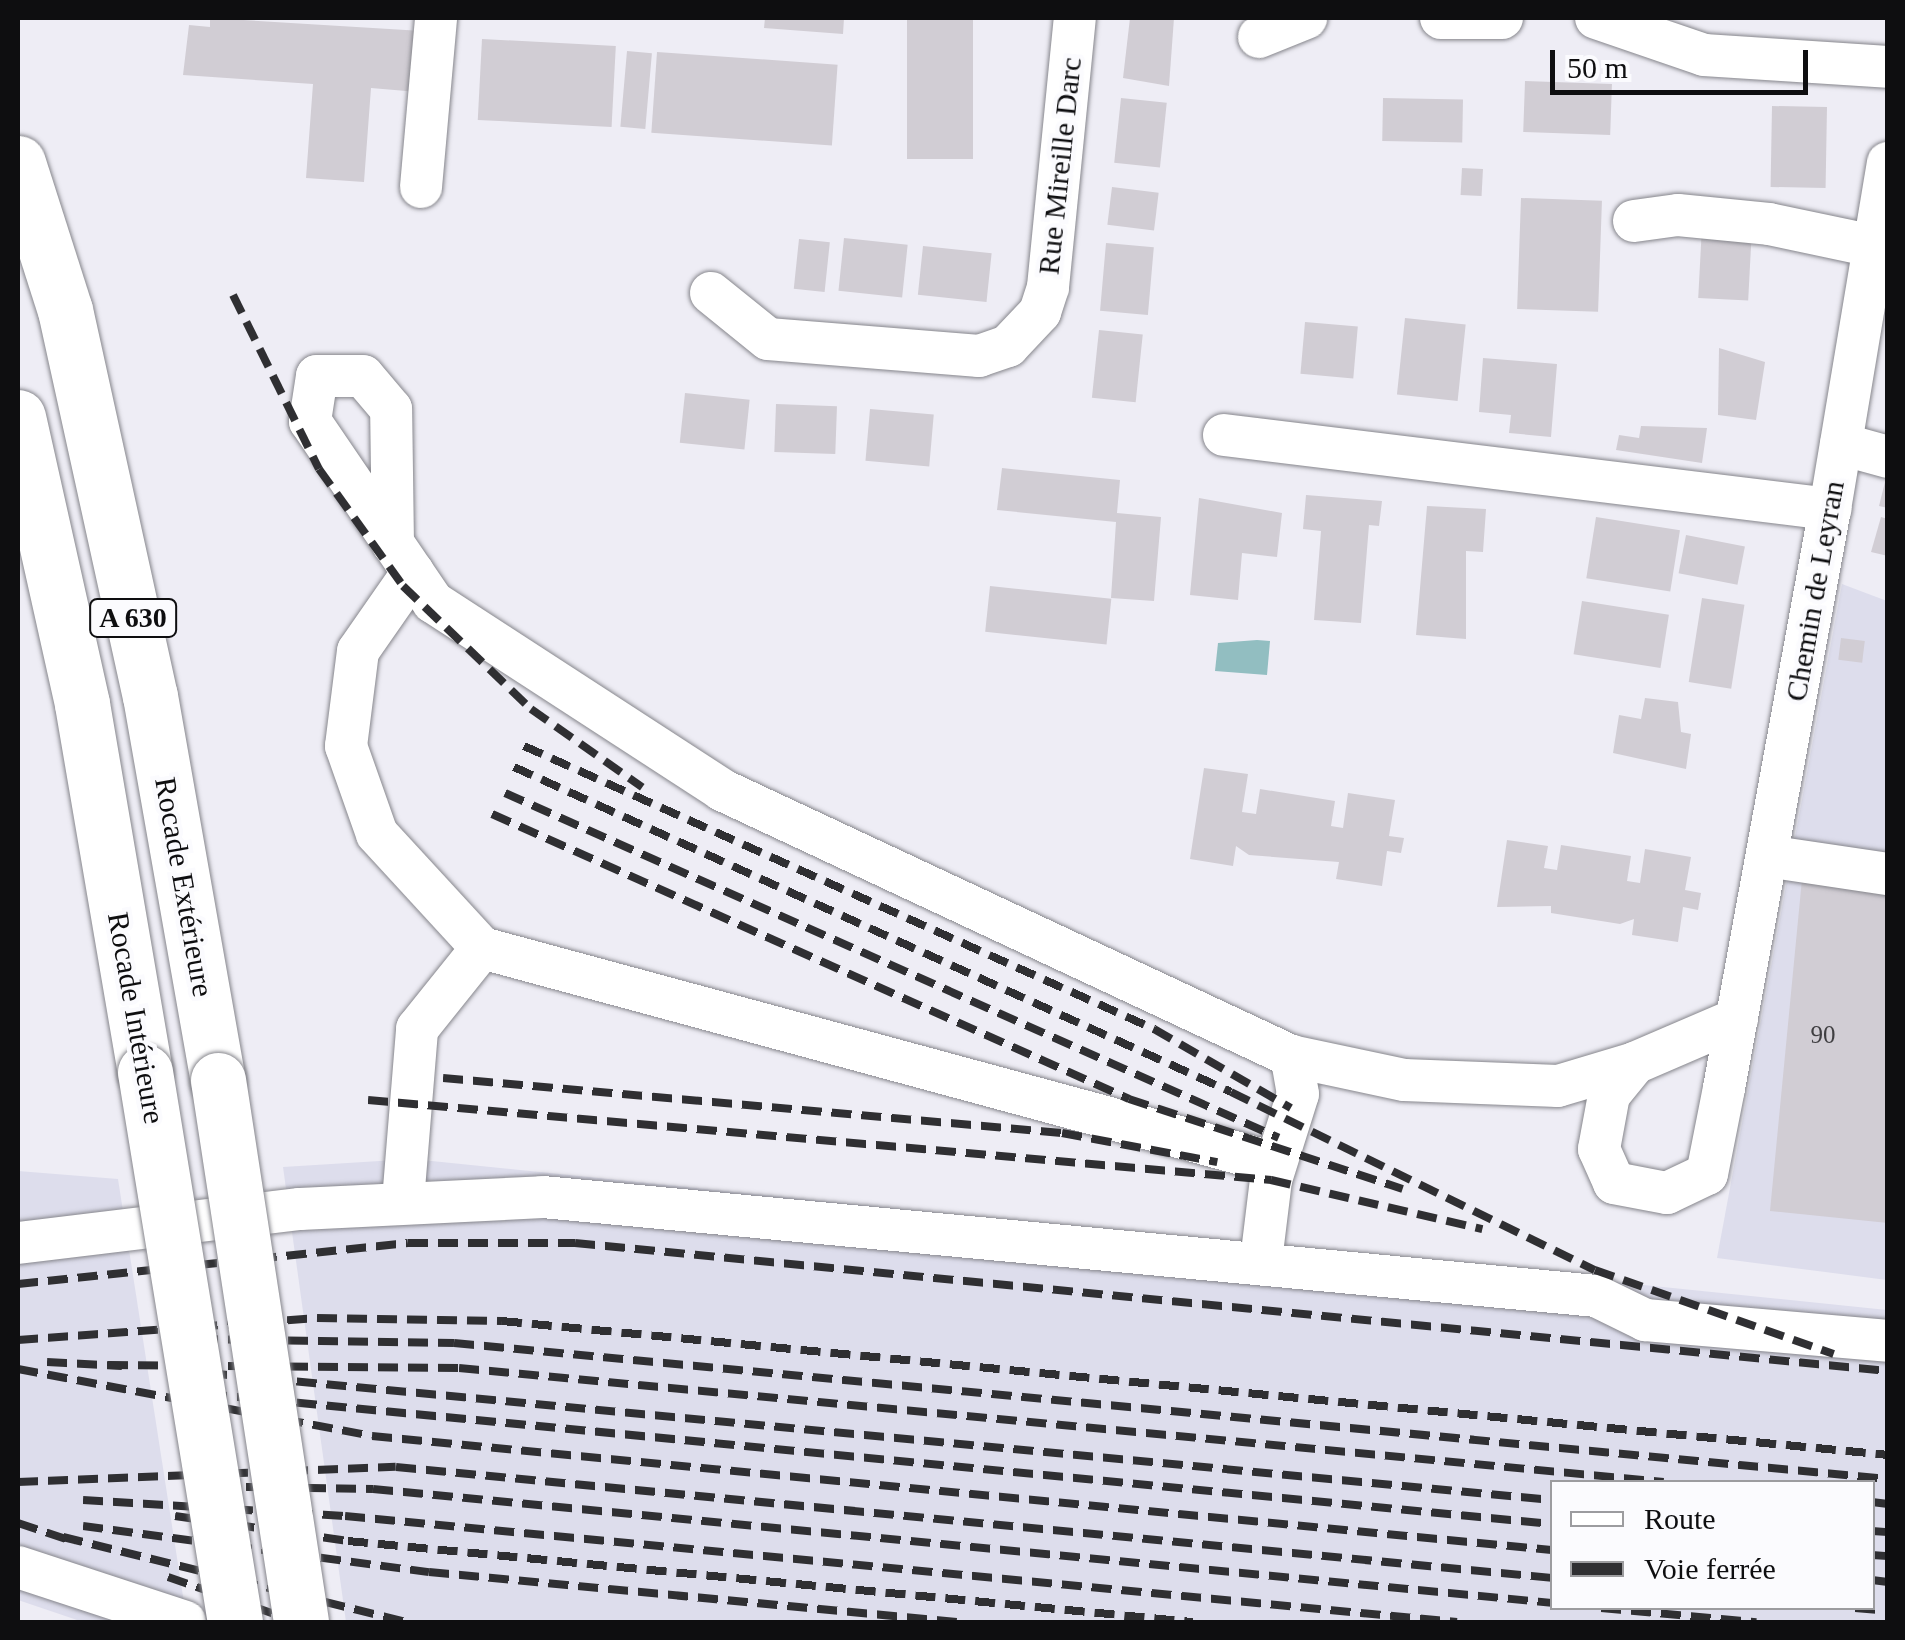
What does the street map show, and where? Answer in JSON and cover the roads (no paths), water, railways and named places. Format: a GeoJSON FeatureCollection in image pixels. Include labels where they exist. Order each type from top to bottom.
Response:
{"type":"FeatureCollection","features":[{"type":"Feature","properties":{"kind":"highway","name":"Rocade Extérieure"},"geometry":{"type":"LineString","coordinates":[[18,162],[65,310],[146,677],[218,1080],[301,1622]]}},
{"type":"Feature","properties":{"kind":"highway","name":"Rocade Intérieure"},"geometry":{"type":"LineString","coordinates":[[18,417],[82,704],[235,1622]]}},
{"type":"Feature","properties":{"kind":"street"},"geometry":{"type":"LineString","coordinates":[[421,187],[436,18]]}},
{"type":"Feature","properties":{"kind":"street","name":"Rue Mireille Darc"},"geometry":{"type":"LineString","coordinates":[[711,294],[768,339],[979,356],[1008,346],[1040,312],[1048,287],[1075,18]]}},
{"type":"Feature","properties":{"kind":"street"},"geometry":{"type":"LineString","coordinates":[[1259,37],[1306,18]]}},
{"type":"Feature","properties":{"kind":"street"},"geometry":{"type":"LineString","coordinates":[[1441,18],[1502,18]]}},
{"type":"Feature","properties":{"kind":"street"},"geometry":{"type":"LineString","coordinates":[[1596,18],[1704,54],[1888,67]]}},
{"type":"Feature","properties":{"kind":"street","name":"Chemin de Leyran"},"geometry":{"type":"LineString","coordinates":[[1635,1064],[1609,1095],[1599,1149],[1614,1183],[1667,1193],[1706,1174],[1830,509],[1888,162]]}},
{"type":"Feature","properties":{"kind":"street"},"geometry":{"type":"LineString","coordinates":[[1634,221],[1769,224],[1873,246]]}},
{"type":"Feature","properties":{"kind":"street"},"geometry":{"type":"LineString","coordinates":[[1224,435],[1830,509]]}},
{"type":"Feature","properties":{"kind":"street"},"geometry":{"type":"LineString","coordinates":[[1841,444],[1888,457]]}},
{"type":"Feature","properties":{"kind":"street"},"geometry":{"type":"LineString","coordinates":[[1275,1163],[482,948],[377,834],[346,746],[358,650],[403,558],[433,602],[722,790],[1292,1056],[1404,1080],[1558,1086],[1635,1064],[1737,1019]]}},
{"type":"Feature","properties":{"kind":"street"},"geometry":{"type":"LineString","coordinates":[[1767,856],[1888,874]]}},
{"type":"Feature","properties":{"kind":"street"},"geometry":{"type":"LineString","coordinates":[[403,1202],[417,1030],[482,948]]}},
{"type":"Feature","properties":{"kind":"street"},"geometry":{"type":"LineString","coordinates":[[1262,1262],[1275,1163],[1298,1094],[1292,1056]]}},
{"type":"Feature","properties":{"kind":"street"},"geometry":{"type":"LineString","coordinates":[[18,1243],[403,1202],[597,1201],[1596,1296],[1645,1320],[1888,1341]]}},
{"type":"Feature","properties":{"kind":"street"},"geometry":{"type":"LineString","coordinates":[[18,1567],[185,1622]]}},
{"type":"Feature","properties":{"kind":"water"},"geometry":{"type":"Polygon","coordinates":[[[1270,641],[1267,675],[1215,671],[1218,643],[1270,641]]]}},
{"type":"Feature","properties":{"kind":"railway"},"geometry":{"type":"LineString","coordinates":[[233,295],[319,469],[403,586],[531,709],[642,787]]}},
{"type":"Feature","properties":{"kind":"railway"},"geometry":{"type":"LineString","coordinates":[[524,746],[1154,1029],[1291,1108]]}},
{"type":"Feature","properties":{"kind":"railway"},"geometry":{"type":"LineString","coordinates":[[514,767],[1231,1092],[1595,1270],[1834,1354]]}},
{"type":"Feature","properties":{"kind":"railway"},"geometry":{"type":"LineString","coordinates":[[505,793],[1279,1138]]}},
{"type":"Feature","properties":{"kind":"railway"},"geometry":{"type":"LineString","coordinates":[[492,814],[1129,1099],[1403,1189]]}},
{"type":"Feature","properties":{"kind":"railway"},"geometry":{"type":"LineString","coordinates":[[443,1078],[1062,1133],[1217,1162]]}},
{"type":"Feature","properties":{"kind":"railway"},"geometry":{"type":"LineString","coordinates":[[368,1100],[1271,1180],[1482,1229]]}},
{"type":"Feature","properties":{"kind":"railway"},"geometry":{"type":"LineString","coordinates":[[18,1284],[408,1243],[575,1243],[1888,1371]]}},
{"type":"Feature","properties":{"kind":"railway"},"geometry":{"type":"LineString","coordinates":[[18,1340],[317,1318],[502,1321],[1888,1455]]}},
{"type":"Feature","properties":{"kind":"railway"},"geometry":{"type":"LineString","coordinates":[[198,1339],[454,1343],[1888,1479]]}},
{"type":"Feature","properties":{"kind":"railway"},"geometry":{"type":"LineString","coordinates":[[47,1362],[122,1366]]}},
{"type":"Feature","properties":{"kind":"railway"},"geometry":{"type":"LineString","coordinates":[[108,1365],[459,1368],[1643,1480]]}},
{"type":"Feature","properties":{"kind":"railway"},"geometry":{"type":"LineString","coordinates":[[18,1369],[372,1436],[1550,1550]]}},
{"type":"Feature","properties":{"kind":"railway"},"geometry":{"type":"LineString","coordinates":[[207,1373],[1550,1500]]}},
{"type":"Feature","properties":{"kind":"railway"},"geometry":{"type":"LineString","coordinates":[[207,1394],[1550,1524]]}},
{"type":"Feature","properties":{"kind":"railway"},"geometry":{"type":"LineString","coordinates":[[18,1482],[396,1467],[1550,1578]]}},
{"type":"Feature","properties":{"kind":"railway"},"geometry":{"type":"LineString","coordinates":[[186,1486],[373,1489],[1550,1603]]}},
{"type":"Feature","properties":{"kind":"railway"},"geometry":{"type":"LineString","coordinates":[[83,1500],[345,1516],[1457,1622]]}},
{"type":"Feature","properties":{"kind":"railway"},"geometry":{"type":"LineString","coordinates":[[1875,1502],[1888,1504]]}},
{"type":"Feature","properties":{"kind":"railway"},"geometry":{"type":"LineString","coordinates":[[175,1516],[348,1541],[1193,1622]]}},
{"type":"Feature","properties":{"kind":"railway"},"geometry":{"type":"LineString","coordinates":[[18,1523],[75,1542]]}},
{"type":"Feature","properties":{"kind":"railway"},"geometry":{"type":"LineString","coordinates":[[83,1526],[429,1572],[957,1622]]}},
{"type":"Feature","properties":{"kind":"railway"},"geometry":{"type":"LineString","coordinates":[[1875,1531],[1888,1532]]}},
{"type":"Feature","properties":{"kind":"railway"},"geometry":{"type":"LineString","coordinates":[[63,1537],[406,1622]]}},
{"type":"Feature","properties":{"kind":"railway"},"geometry":{"type":"LineString","coordinates":[[1875,1555],[1888,1556]]}},
{"type":"Feature","properties":{"kind":"railway"},"geometry":{"type":"LineString","coordinates":[[168,1577],[297,1622]]}},
{"type":"Feature","properties":{"kind":"railway"},"geometry":{"type":"LineString","coordinates":[[1875,1580],[1888,1582]]}},
{"type":"Feature","properties":{"kind":"railway"},"geometry":{"type":"LineString","coordinates":[[1623,1610],[1756,1622]]}},
{"type":"Feature","properties":{"kind":"railway"},"geometry":{"type":"LineString","coordinates":[[1875,1610],[1888,1611]]}}]}
